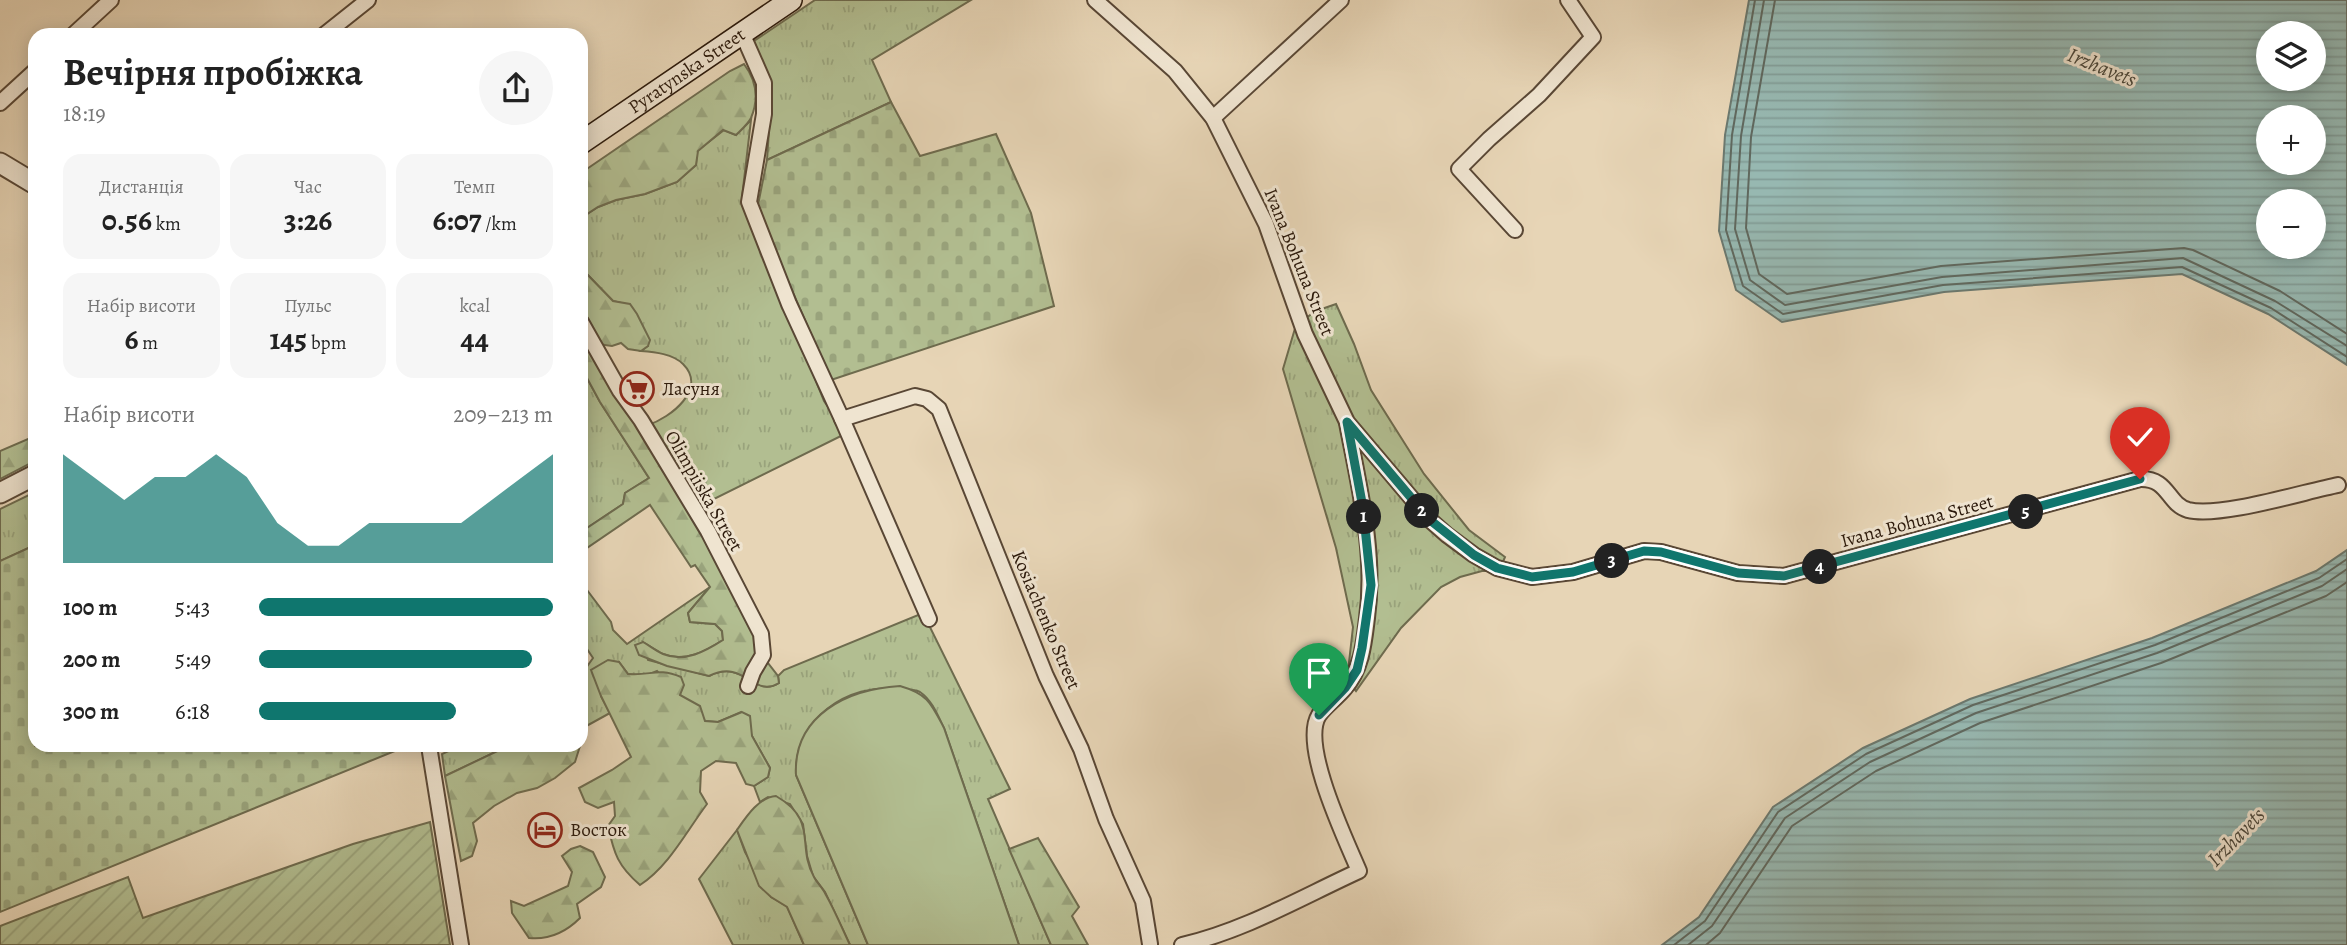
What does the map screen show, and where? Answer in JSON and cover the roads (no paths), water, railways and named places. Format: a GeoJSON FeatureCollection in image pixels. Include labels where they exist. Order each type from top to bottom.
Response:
{"type":"FeatureCollection","features":[{"type":"Feature","properties":{"kind":"main road","name":"Pyratynska Street"},"geometry":{"type":"LineString","coordinates":[[588,138],[791,0]]}},
{"type":"Feature","properties":{"kind":"street"},"geometry":{"type":"LineString","coordinates":[[81,28],[111,0]]}},
{"type":"Feature","properties":{"kind":"street"},"geometry":{"type":"LineString","coordinates":[[333,28],[368,0]]}},
{"type":"Feature","properties":{"kind":"street","name":"Ivana Bohuna Street"},"geometry":{"type":"LineString","coordinates":[[1094,0],[1175,71],[1213,117],[1266,224],[1305,334],[1347,422],[1430,520],[1474,555],[1497,568],[1532,577],[1573,572],[1644,551],[1661,552],[1738,573],[1784,576],[2140,479],[2151,479],[2160,483],[2184,509],[2195,511],[2225,510],[2338,485]]}},
{"type":"Feature","properties":{"kind":"street"},"geometry":{"type":"LineString","coordinates":[[1213,117],[1341,0]]}},
{"type":"Feature","properties":{"kind":"street"},"geometry":{"type":"LineString","coordinates":[[1515,230],[1459,169],[1539,95],[1593,37],[1568,0]]}},
{"type":"Feature","properties":{"kind":"street"},"geometry":{"type":"LineString","coordinates":[[742,33],[764,83],[764,114],[749,202],[789,304],[929,619]]}},
{"type":"Feature","properties":{"kind":"street"},"geometry":{"type":"LineString","coordinates":[[0,103],[28,77]]}},
{"type":"Feature","properties":{"kind":"street"},"geometry":{"type":"LineString","coordinates":[[0,163],[28,180]]}},
{"type":"Feature","properties":{"kind":"street","name":"Olimpiiska Street"},"geometry":{"type":"LineString","coordinates":[[588,334],[620,391],[708,531],[761,634],[763,655],[748,686]]}},
{"type":"Feature","properties":{"kind":"street","name":"Kosiachenko Street"},"geometry":{"type":"LineString","coordinates":[[842,419],[915,396],[927,399],[939,410],[1046,676],[1081,749],[1106,819],[1143,901],[1154,945]]}},
{"type":"Feature","properties":{"kind":"street","name":"Ivana Bohuna Street"},"geometry":{"type":"LineString","coordinates":[[1182,945],[1205,940],[1242,925],[1359,871],[1321,773],[1314,729],[1319,715],[1345,688],[1357,670],[1371,585],[1363,508],[1347,422]]}},
{"type":"Feature","properties":{"kind":"street"},"geometry":{"type":"LineString","coordinates":[[0,493],[28,479]]}},
{"type":"Feature","properties":{"kind":"street"},"geometry":{"type":"LineString","coordinates":[[430,752],[461,945]]}},
{"type":"Feature","properties":{"kind":"water","name":"Irzhavets"},"geometry":{"type":"Polygon","coordinates":[[[1749,0],[2347,0],[2347,365],[2268,314],[2182,274],[1944,292],[1782,322],[1736,290],[1719,231],[1725,135],[1749,0]]]}},
{"type":"Feature","properties":{"kind":"water","name":"Irzhavets"},"geometry":{"type":"Polygon","coordinates":[[[2347,550],[2347,945],[1662,945],[1699,917],[1773,807],[1863,748],[1970,699],[2152,638],[2316,571],[2347,550]]]}},
{"type":"Feature","properties":{"kind":"place","name":"Ласуня"},"geometry":{"type":"Point","coordinates":[637,389]}},
{"type":"Feature","properties":{"kind":"place","name":"Восток"},"geometry":{"type":"Point","coordinates":[545,830]}}]}
